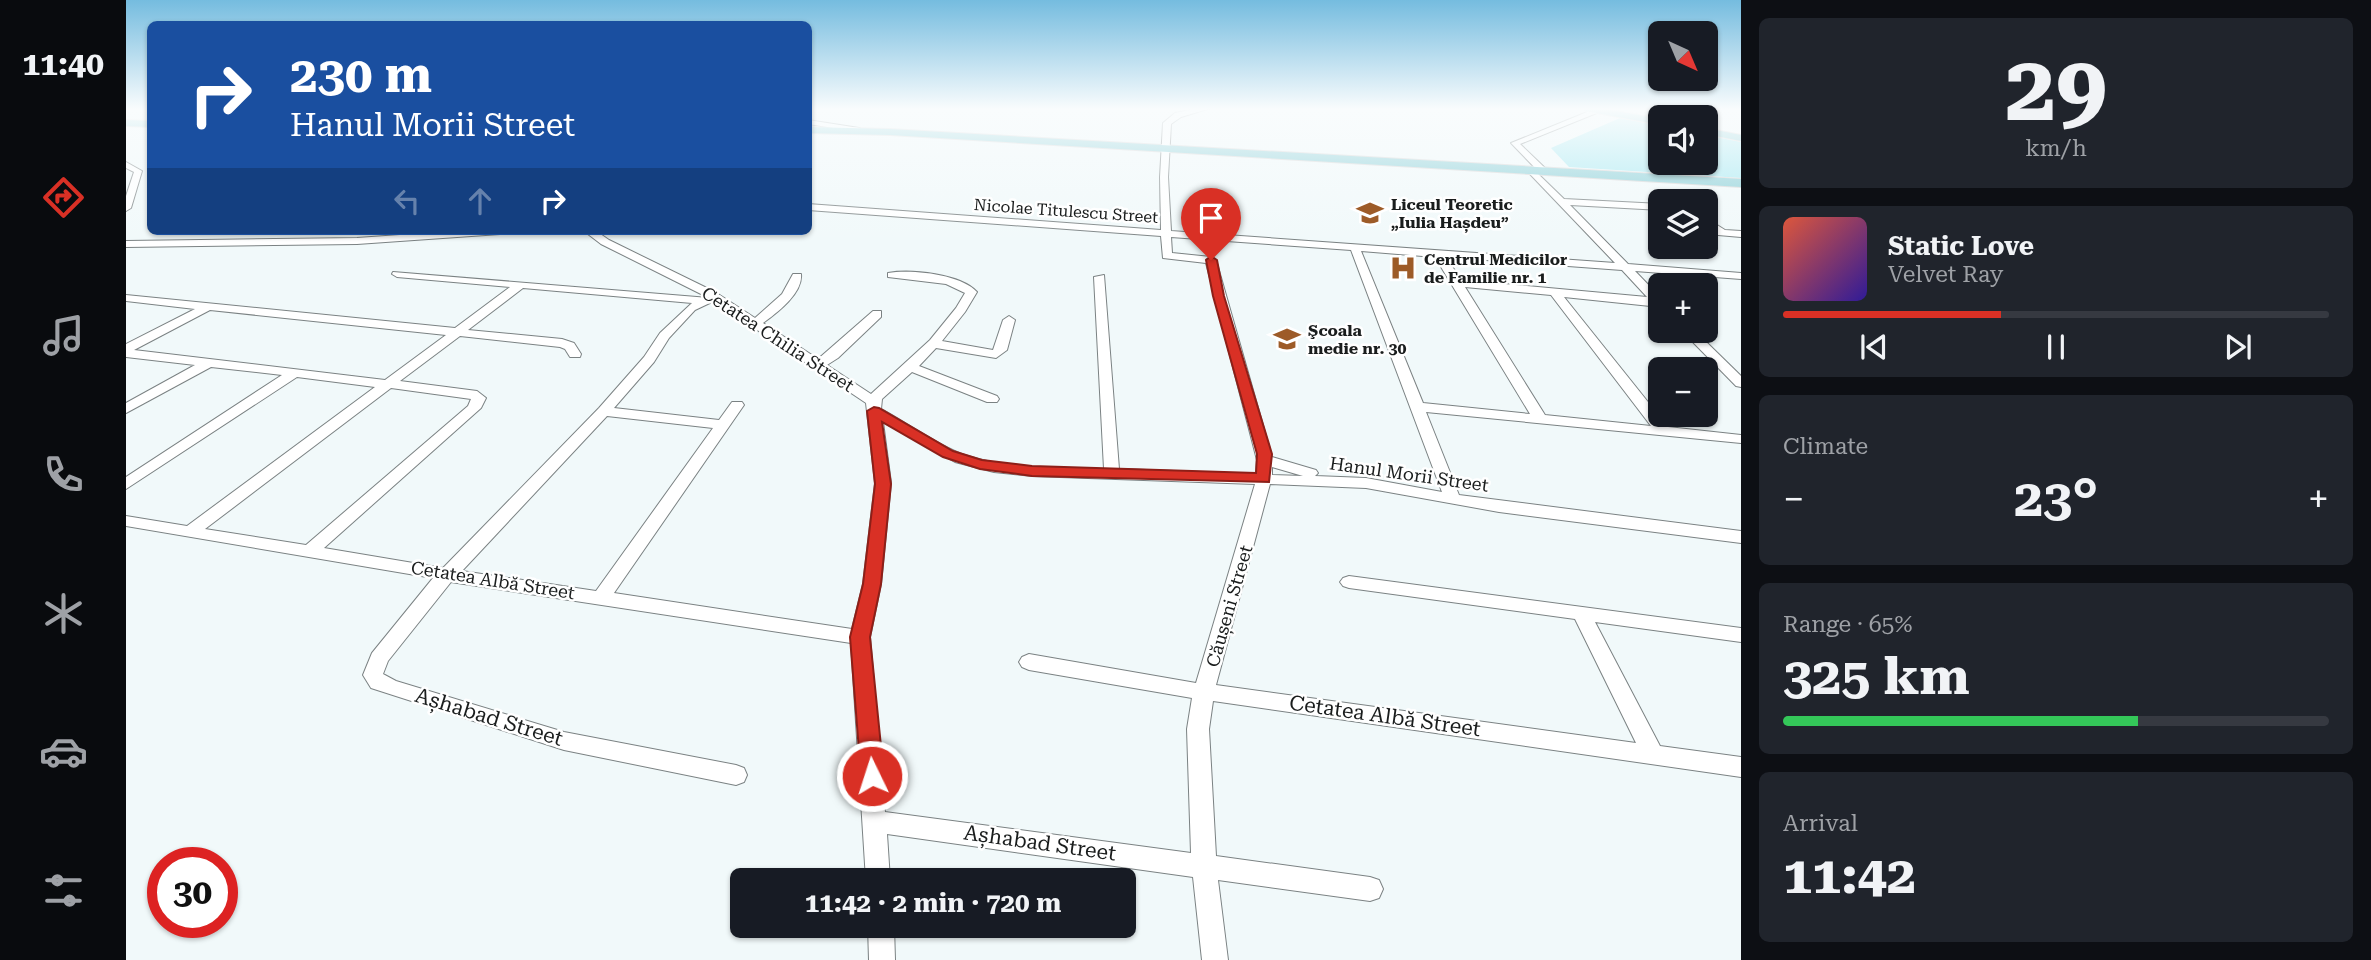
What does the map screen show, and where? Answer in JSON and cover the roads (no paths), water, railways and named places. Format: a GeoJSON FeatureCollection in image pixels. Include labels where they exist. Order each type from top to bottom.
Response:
{"type":"FeatureCollection","features":[{"type":"Feature","properties":{"kind":"main road"},"geometry":{"type":"LineString","coordinates":[[1248,153],[1741,183]]}},
{"type":"Feature","properties":{"kind":"street"},"geometry":{"type":"LineString","coordinates":[[1167,153],[1164,177],[1167,234]]}},
{"type":"Feature","properties":{"kind":"street"},"geometry":{"type":"LineString","coordinates":[[1523,153],[1561,202],[1648,291]]}},
{"type":"Feature","properties":{"kind":"street"},"geometry":{"type":"LineString","coordinates":[[126,164],[138,171],[126,208]]}},
{"type":"Feature","properties":{"kind":"street"},"geometry":{"type":"LineString","coordinates":[[1561,202],[1648,206]]}},
{"type":"Feature","properties":{"kind":"street","name":"Nicolae Titulescu Street"},"geometry":{"type":"LineString","coordinates":[[812,207],[1741,276]]}},
{"type":"Feature","properties":{"kind":"street"},"geometry":{"type":"LineString","coordinates":[[1718,231],[1741,234]]}},
{"type":"Feature","properties":{"kind":"street","name":"Căușeni Street"},"geometry":{"type":"LineString","coordinates":[[1167,234],[1167,256],[1211,260],[1265,469],[1246,550],[1204,691],[1198,730],[1204,865],[1215,960]]}},
{"type":"Feature","properties":{"kind":"street"},"geometry":{"type":"LineString","coordinates":[[305,243],[317,235]]}},
{"type":"Feature","properties":{"kind":"street"},"geometry":{"type":"LineString","coordinates":[[126,244],[305,243],[435,235]]}},
{"type":"Feature","properties":{"kind":"street","name":"Cetatea Chilia Street"},"geometry":{"type":"LineString","coordinates":[[595,235],[755,323],[874,406]]}},
{"type":"Feature","properties":{"kind":"street"},"geometry":{"type":"LineString","coordinates":[[1355,248],[1453,499]]}},
{"type":"Feature","properties":{"kind":"street"},"geometry":{"type":"LineString","coordinates":[[1439,254],[1540,419]]}},
{"type":"Feature","properties":{"kind":"street"},"geometry":{"type":"LineString","coordinates":[[397,274],[715,301]]}},
{"type":"Feature","properties":{"kind":"street"},"geometry":{"type":"LineString","coordinates":[[878,868],[860,637],[872,584],[883,484],[874,406],[887,384],[910,367],[963,306],[970,289],[955,282],[892,275]]}},
{"type":"Feature","properties":{"kind":"street"},"geometry":{"type":"LineString","coordinates":[[755,323],[784,299],[795,285],[797,276]]}},
{"type":"Feature","properties":{"kind":"street"},"geometry":{"type":"LineString","coordinates":[[1100,277],[1112,474]]}},
{"type":"Feature","properties":{"kind":"street"},"geometry":{"type":"LineString","coordinates":[[1457,284],[1648,302]]}},
{"type":"Feature","properties":{"kind":"street"},"geometry":{"type":"LineString","coordinates":[[191,531],[519,286]]}},
{"type":"Feature","properties":{"kind":"street"},"geometry":{"type":"LineString","coordinates":[[1555,293],[1663,431]]}},
{"type":"Feature","properties":{"kind":"street"},"geometry":{"type":"LineString","coordinates":[[126,298],[562,343],[570,346],[575,354]]}},
{"type":"Feature","properties":{"kind":"street"},"geometry":{"type":"LineString","coordinates":[[449,575],[604,411],[649,359],[664,336],[691,308],[715,301]]}},
{"type":"Feature","properties":{"kind":"street"},"geometry":{"type":"LineString","coordinates":[[126,351],[207,307]]}},
{"type":"Feature","properties":{"kind":"street"},"geometry":{"type":"LineString","coordinates":[[817,365],[833,355],[877,314]]}},
{"type":"Feature","properties":{"kind":"street"},"geometry":{"type":"LineString","coordinates":[[932,343],[996,354],[1001,350],[1009,320]]}},
{"type":"Feature","properties":{"kind":"street"},"geometry":{"type":"LineString","coordinates":[[1700,343],[1741,383]]}},
{"type":"Feature","properties":{"kind":"street"},"geometry":{"type":"LineString","coordinates":[[126,351],[472,394],[479,398],[474,408],[311,550]]}},
{"type":"Feature","properties":{"kind":"street"},"geometry":{"type":"LineString","coordinates":[[126,409],[210,362]]}},
{"type":"Feature","properties":{"kind":"street"},"geometry":{"type":"LineString","coordinates":[[910,367],[992,399]]}},
{"type":"Feature","properties":{"kind":"street"},"geometry":{"type":"LineString","coordinates":[[126,484],[296,373]]}},
{"type":"Feature","properties":{"kind":"street"},"geometry":{"type":"LineString","coordinates":[[602,596],[737,405]]}},
{"type":"Feature","properties":{"kind":"street","name":"Hanul Morii Street"},"geometry":{"type":"LineString","coordinates":[[874,406],[940,450],[980,465],[1032,471],[1112,474],[1265,469],[1398,488],[1453,499],[1741,537]]}},
{"type":"Feature","properties":{"kind":"street"},"geometry":{"type":"LineString","coordinates":[[1419,407],[1741,439]]}},
{"type":"Feature","properties":{"kind":"street"},"geometry":{"type":"LineString","coordinates":[[604,411],[721,425]]}},
{"type":"Feature","properties":{"kind":"street","name":"Cetatea Albă Street"},"geometry":{"type":"LineString","coordinates":[[126,521],[449,575],[860,637]]}},
{"type":"Feature","properties":{"kind":"street","name":"Așhabad Street"},"geometry":{"type":"LineString","coordinates":[[449,575],[421,603],[379,658],[373,676],[378,682],[564,741],[736,775]]}},
{"type":"Feature","properties":{"kind":"street"},"geometry":{"type":"LineString","coordinates":[[1349,582],[1741,635]]}},
{"type":"Feature","properties":{"kind":"street"},"geometry":{"type":"LineString","coordinates":[[1581,613],[1651,752]]}},
{"type":"Feature","properties":{"kind":"street","name":"Cetatea Albă Street"},"geometry":{"type":"LineString","coordinates":[[1029,662],[1097,677],[1651,752],[1741,767]]}},
{"type":"Feature","properties":{"kind":"street","name":"Așhabad Street"},"geometry":{"type":"LineString","coordinates":[[876,822],[1370,889]]}},
{"type":"Feature","properties":{"kind":"street"},"geometry":{"type":"LineString","coordinates":[[881,938],[882,960]]}},
{"type":"Feature","properties":{"kind":"place","name":"Liceul Teoretic „Iulia Hașdeu”"},"geometry":{"type":"Point","coordinates":[1370,213]}},
{"type":"Feature","properties":{"kind":"place","name":"Centrul Medicilor de Familie nr. 1"},"geometry":{"type":"Point","coordinates":[1403,268]}},
{"type":"Feature","properties":{"kind":"place","name":"Şcoala medie nr. 30"},"geometry":{"type":"Point","coordinates":[1287,339]}}]}
